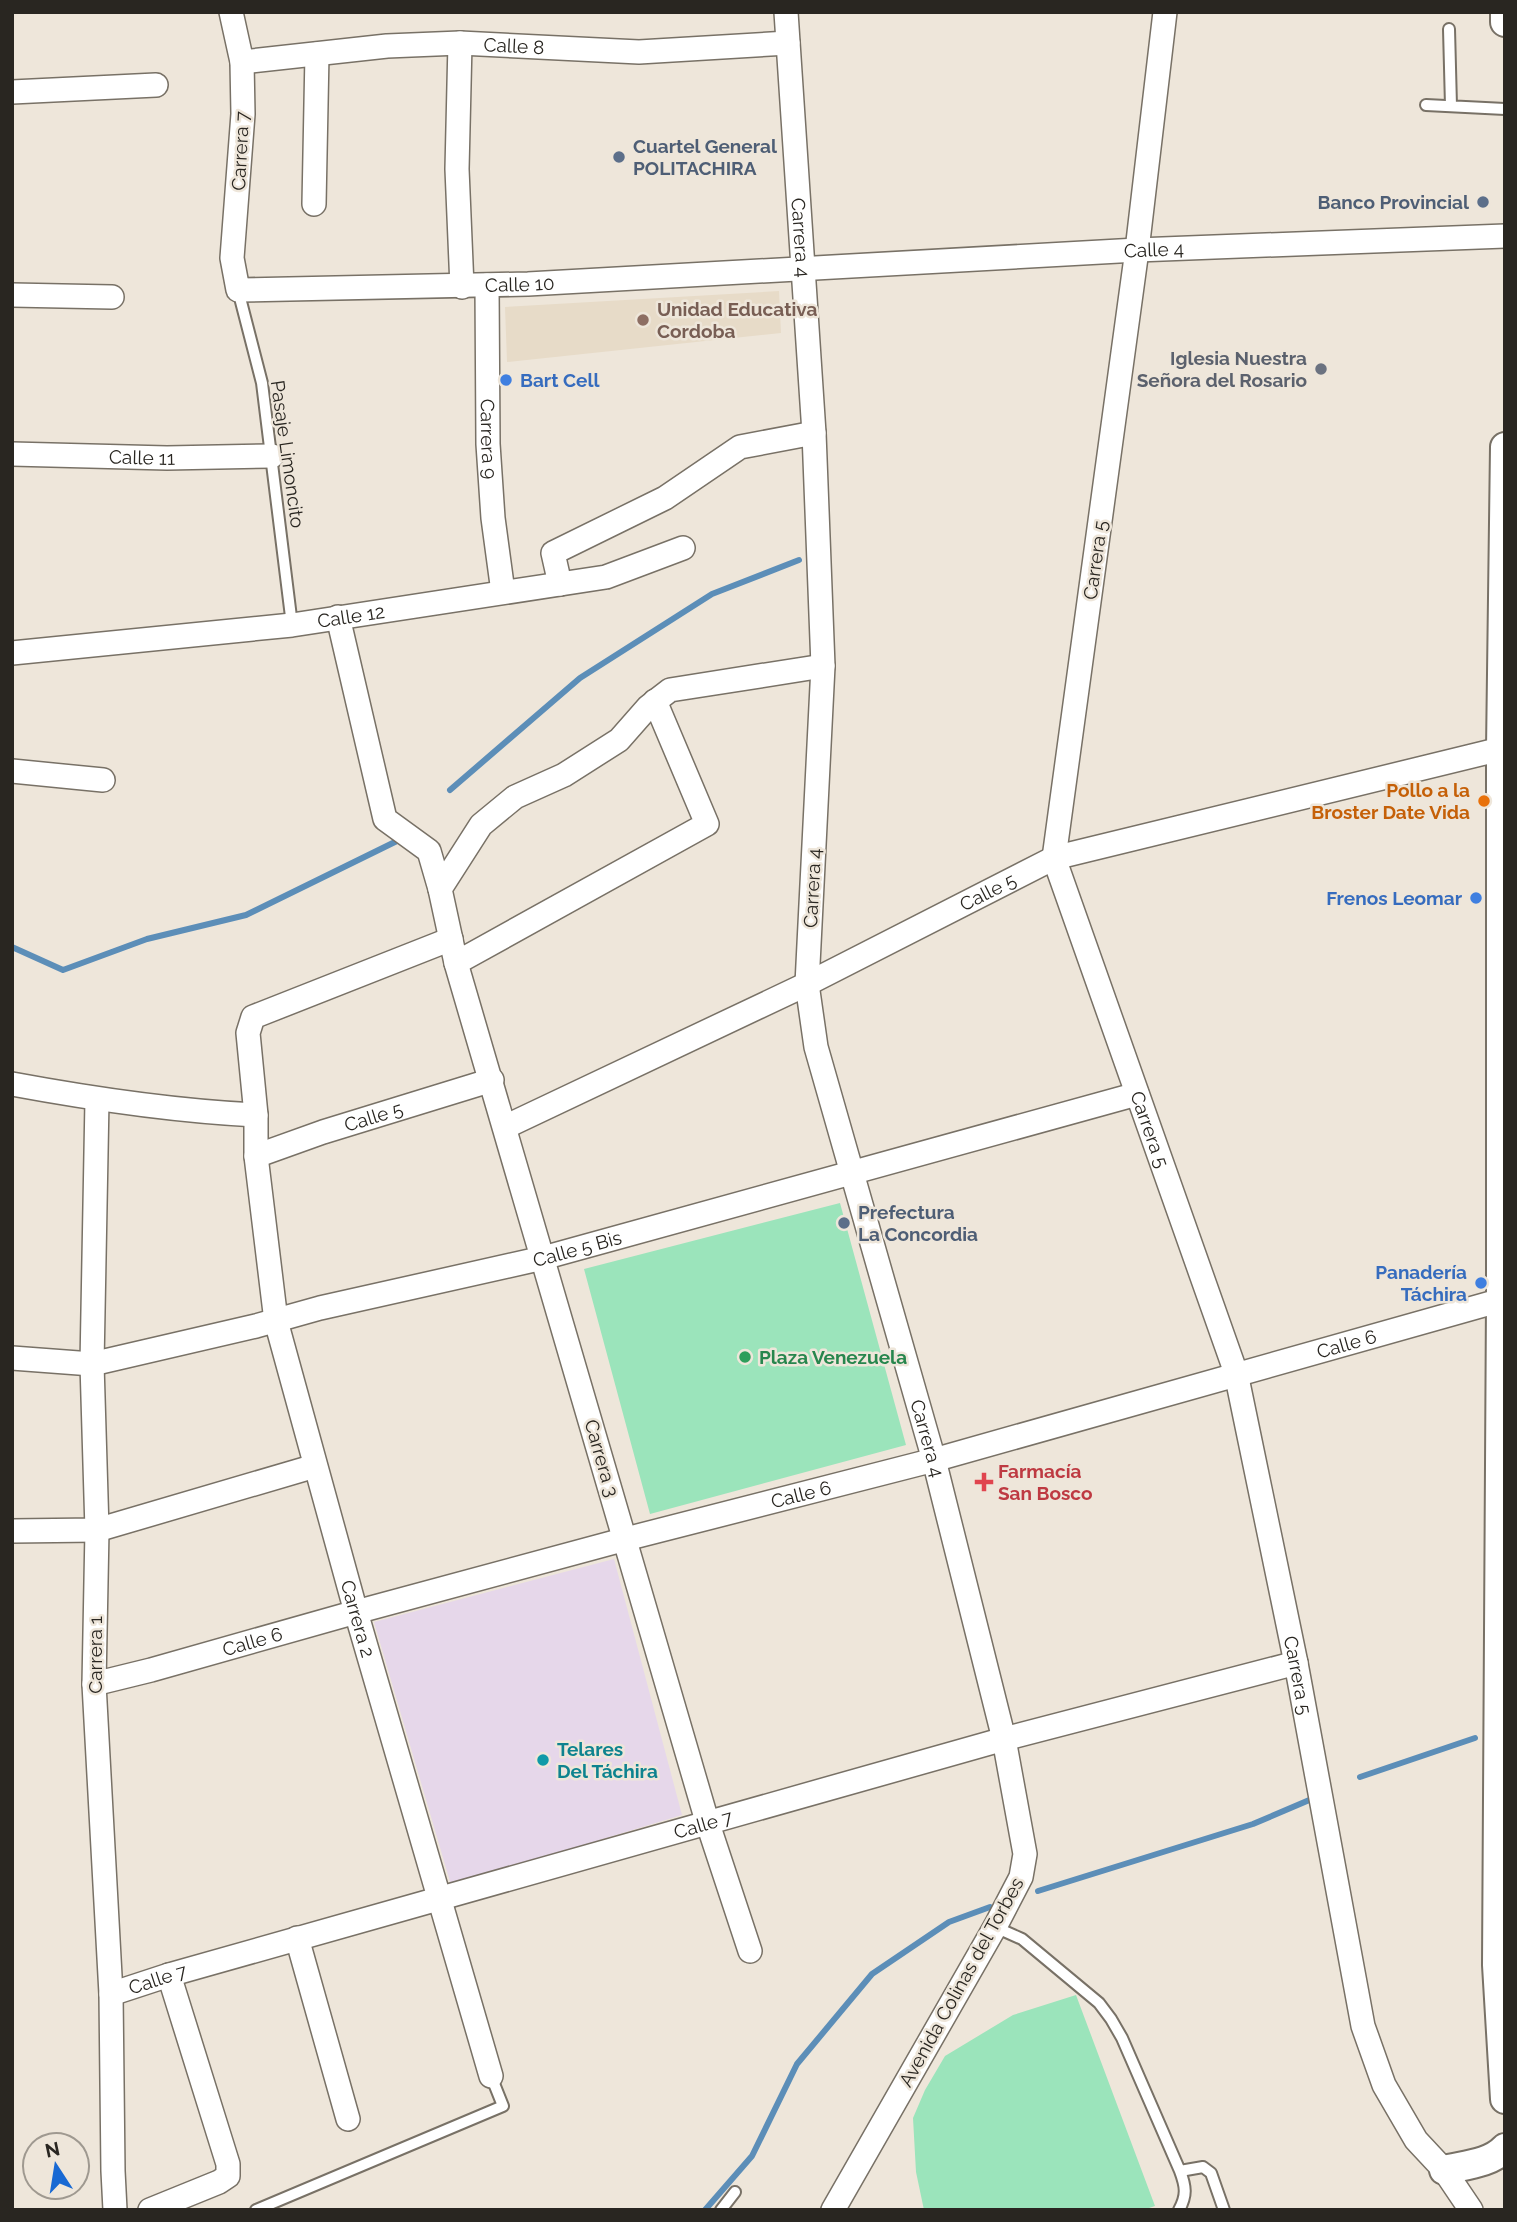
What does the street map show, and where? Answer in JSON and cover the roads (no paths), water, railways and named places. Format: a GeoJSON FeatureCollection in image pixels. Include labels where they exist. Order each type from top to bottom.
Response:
{"type":"FeatureCollection","features":[{"type":"Feature","properties":{"kind":"street","name":"Carrera 7"},"geometry":{"type":"LineString","coordinates":[[231,12],[242,62],[243,114],[232,258],[237,290]]}},
{"type":"Feature","properties":{"kind":"street","name":"Carrera 4"},"geometry":{"type":"LineString","coordinates":[[786,12],[814,433],[823,666],[807,984],[816,1047],[934,1460],[1004,1739]]}},
{"type":"Feature","properties":{"kind":"street","name":"Carrera 5"},"geometry":{"type":"LineString","coordinates":[[1165,12],[1137,250],[1054,858],[1237,1373],[1296,1663],[1363,2026],[1384,2085],[1409,2129],[1444,2170],[1471,2210]]}},
{"type":"Feature","properties":{"kind":"street"},"geometry":{"type":"LineString","coordinates":[[1505,12],[1505,22]]}},
{"type":"Feature","properties":{"kind":"street","name":"Calle 8"},"geometry":{"type":"LineString","coordinates":[[242,62],[387,47],[460,43],[639,52],[788,43]]}},
{"type":"Feature","properties":{"kind":"street"},"geometry":{"type":"LineString","coordinates":[[460,43],[457,169],[461,286]]}},
{"type":"Feature","properties":{"kind":"street"},"geometry":{"type":"LineString","coordinates":[[314,204],[317,54]]}},
{"type":"Feature","properties":{"kind":"street"},"geometry":{"type":"LineString","coordinates":[[12,92],[156,85]]}},
{"type":"Feature","properties":{"kind":"street","name":"Calle 4"},"geometry":{"type":"LineString","coordinates":[[802,269],[1137,250],[1505,236]]}},
{"type":"Feature","properties":{"kind":"street","name":"Calle 10"},"geometry":{"type":"LineString","coordinates":[[237,290],[461,286],[802,269]]}},
{"type":"Feature","properties":{"kind":"street","name":"Carrera 9"},"geometry":{"type":"LineString","coordinates":[[487,285],[488,444],[503,592]]}},
{"type":"Feature","properties":{"kind":"street"},"geometry":{"type":"LineString","coordinates":[[12,295],[112,297]]}},
{"type":"Feature","properties":{"kind":"street"},"geometry":{"type":"LineString","coordinates":[[560,584],[553,553],[665,498],[740,447],[814,433]]}},
{"type":"Feature","properties":{"kind":"street"},"geometry":{"type":"LineString","coordinates":[[1505,447],[1503,1300],[1497,1965],[1505,2099]]}},
{"type":"Feature","properties":{"kind":"street","name":"Calle 11"},"geometry":{"type":"LineString","coordinates":[[12,454],[167,458],[272,456]]}},
{"type":"Feature","properties":{"kind":"street","name":"Calle 12"},"geometry":{"type":"LineString","coordinates":[[12,653],[292,625],[606,577],[683,548]]}},
{"type":"Feature","properties":{"kind":"street","name":"Carrera 3"},"geometry":{"type":"LineString","coordinates":[[338,617],[384,819],[429,851],[456,963],[707,1821],[750,1951]]}},
{"type":"Feature","properties":{"kind":"street"},"geometry":{"type":"LineString","coordinates":[[440,889],[481,825],[515,797],[564,775],[619,740],[655,701],[670,690],[823,666]]}},
{"type":"Feature","properties":{"kind":"street"},"geometry":{"type":"LineString","coordinates":[[456,963],[707,824],[655,701]]}},
{"type":"Feature","properties":{"kind":"street","name":"Calle 5"},"geometry":{"type":"LineString","coordinates":[[505,1127],[807,984],[1054,858],[1503,748]]}},
{"type":"Feature","properties":{"kind":"street"},"geometry":{"type":"LineString","coordinates":[[12,772],[103,780]]}},
{"type":"Feature","properties":{"kind":"street","name":"Carrera 2"},"geometry":{"type":"LineString","coordinates":[[451,939],[253,1017],[248,1033],[256,1115],[256,1156],[276,1321],[356,1612],[491,2076]]}},
{"type":"Feature","properties":{"kind":"street","name":"Calle 5"},"geometry":{"type":"LineString","coordinates":[[256,1156],[323,1132],[492,1080]]}},
{"type":"Feature","properties":{"kind":"street"},"geometry":{"type":"LineString","coordinates":[[12,1084],[97,1100],[256,1115]]}},
{"type":"Feature","properties":{"kind":"street","name":"Calle 5 Bis"},"geometry":{"type":"LineString","coordinates":[[12,1358],[92,1364],[276,1321],[320,1308],[543,1258],[1137,1094]]}},
{"type":"Feature","properties":{"kind":"street","name":"Carrera 1"},"geometry":{"type":"LineString","coordinates":[[97,1100],[92,1364],[97,1530],[94,1684],[111,1994],[115,2210]]}},
{"type":"Feature","properties":{"kind":"street","name":"Calle 6"},"geometry":{"type":"LineString","coordinates":[[94,1684],[626,1539],[934,1460],[1503,1300]]}},
{"type":"Feature","properties":{"kind":"street"},"geometry":{"type":"LineString","coordinates":[[12,1531],[97,1530],[315,1466]]}},
{"type":"Feature","properties":{"kind":"street","name":"Calle 7"},"geometry":{"type":"LineString","coordinates":[[111,1994],[707,1821],[1004,1739],[1296,1663]]}},
{"type":"Feature","properties":{"kind":"street","name":"Avenida Colinas del Torbes"},"geometry":{"type":"LineString","coordinates":[[833,2210],[1021,1877],[1025,1854],[1004,1739]]}},
{"type":"Feature","properties":{"kind":"street"},"geometry":{"type":"LineString","coordinates":[[297,1938],[348,2119]]}},
{"type":"Feature","properties":{"kind":"street"},"geometry":{"type":"LineString","coordinates":[[150,2210],[228,2176],[228,2164],[170,1975]]}},
{"type":"Feature","properties":{"kind":"street"},"geometry":{"type":"LineString","coordinates":[[1444,2170],[1482,2162],[1499,2155],[1505,2148]]}},
{"type":"Feature","properties":{"kind":"lane"},"geometry":{"type":"LineString","coordinates":[[1449,29],[1451,106]]}},
{"type":"Feature","properties":{"kind":"lane"},"geometry":{"type":"LineString","coordinates":[[1426,105],[1505,109]]}},
{"type":"Feature","properties":{"kind":"lane","name":"Pasaje Limoncito"},"geometry":{"type":"LineString","coordinates":[[237,290],[262,383],[292,625]]}},
{"type":"Feature","properties":{"kind":"lane"},"geometry":{"type":"LineString","coordinates":[[995,1927],[1022,1939],[1099,2003],[1111,2019],[1122,2038],[1185,2182],[1186,2196],[1179,2210]]}},
{"type":"Feature","properties":{"kind":"lane"},"geometry":{"type":"LineString","coordinates":[[256,2210],[503,2106],[491,2076]]}},
{"type":"Feature","properties":{"kind":"lane"},"geometry":{"type":"LineString","coordinates":[[1180,2171],[1203,2166],[1211,2173],[1224,2210]]}},
{"type":"Feature","properties":{"kind":"lane"},"geometry":{"type":"LineString","coordinates":[[721,2210],[735,2192]]}},
{"type":"Feature","properties":{"kind":"waterway"},"geometry":{"type":"LineString","coordinates":[[450,790],[580,678],[712,594],[799,560]]}},
{"type":"Feature","properties":{"kind":"waterway"},"geometry":{"type":"LineString","coordinates":[[12,947],[63,970],[147,939],[246,915],[401,839]]}},
{"type":"Feature","properties":{"kind":"waterway"},"geometry":{"type":"LineString","coordinates":[[1360,1777],[1475,1738]]}},
{"type":"Feature","properties":{"kind":"waterway"},"geometry":{"type":"LineString","coordinates":[[1038,1891],[1253,1824],[1314,1798]]}},
{"type":"Feature","properties":{"kind":"waterway"},"geometry":{"type":"LineString","coordinates":[[705,2210],[752,2156],[797,2064],[872,1974],[949,1922],[990,1907]]}},
{"type":"Feature","properties":{"kind":"place","name":"Cuartel General POLITACHIRA"},"geometry":{"type":"Point","coordinates":[619,157]}},
{"type":"Feature","properties":{"kind":"place","name":"Banco Provincial"},"geometry":{"type":"Point","coordinates":[1483,202]}},
{"type":"Feature","properties":{"kind":"place","name":"Unidad Educativa Cordoba"},"geometry":{"type":"Point","coordinates":[643,320]}},
{"type":"Feature","properties":{"kind":"place","name":"Iglesia Nuestra Señora del Rosario"},"geometry":{"type":"Point","coordinates":[1321,369]}},
{"type":"Feature","properties":{"kind":"place","name":"Bart Cell"},"geometry":{"type":"Point","coordinates":[506,380]}},
{"type":"Feature","properties":{"kind":"place","name":"Pollo a la Broster Date Vida"},"geometry":{"type":"Point","coordinates":[1484,801]}},
{"type":"Feature","properties":{"kind":"place","name":"Frenos Leomar"},"geometry":{"type":"Point","coordinates":[1476,898]}},
{"type":"Feature","properties":{"kind":"place","name":"Prefectura La Concordia"},"geometry":{"type":"Point","coordinates":[844,1223]}},
{"type":"Feature","properties":{"kind":"place","name":"Panadería Táchira"},"geometry":{"type":"Point","coordinates":[1481,1283]}},
{"type":"Feature","properties":{"kind":"place","name":"Plaza Venezuela"},"geometry":{"type":"Point","coordinates":[745,1357]}},
{"type":"Feature","properties":{"kind":"place","name":"Farmacía San Bosco"},"geometry":{"type":"Point","coordinates":[984,1482]}},
{"type":"Feature","properties":{"kind":"place","name":"Telares Del Táchira"},"geometry":{"type":"Point","coordinates":[543,1760]}}]}
